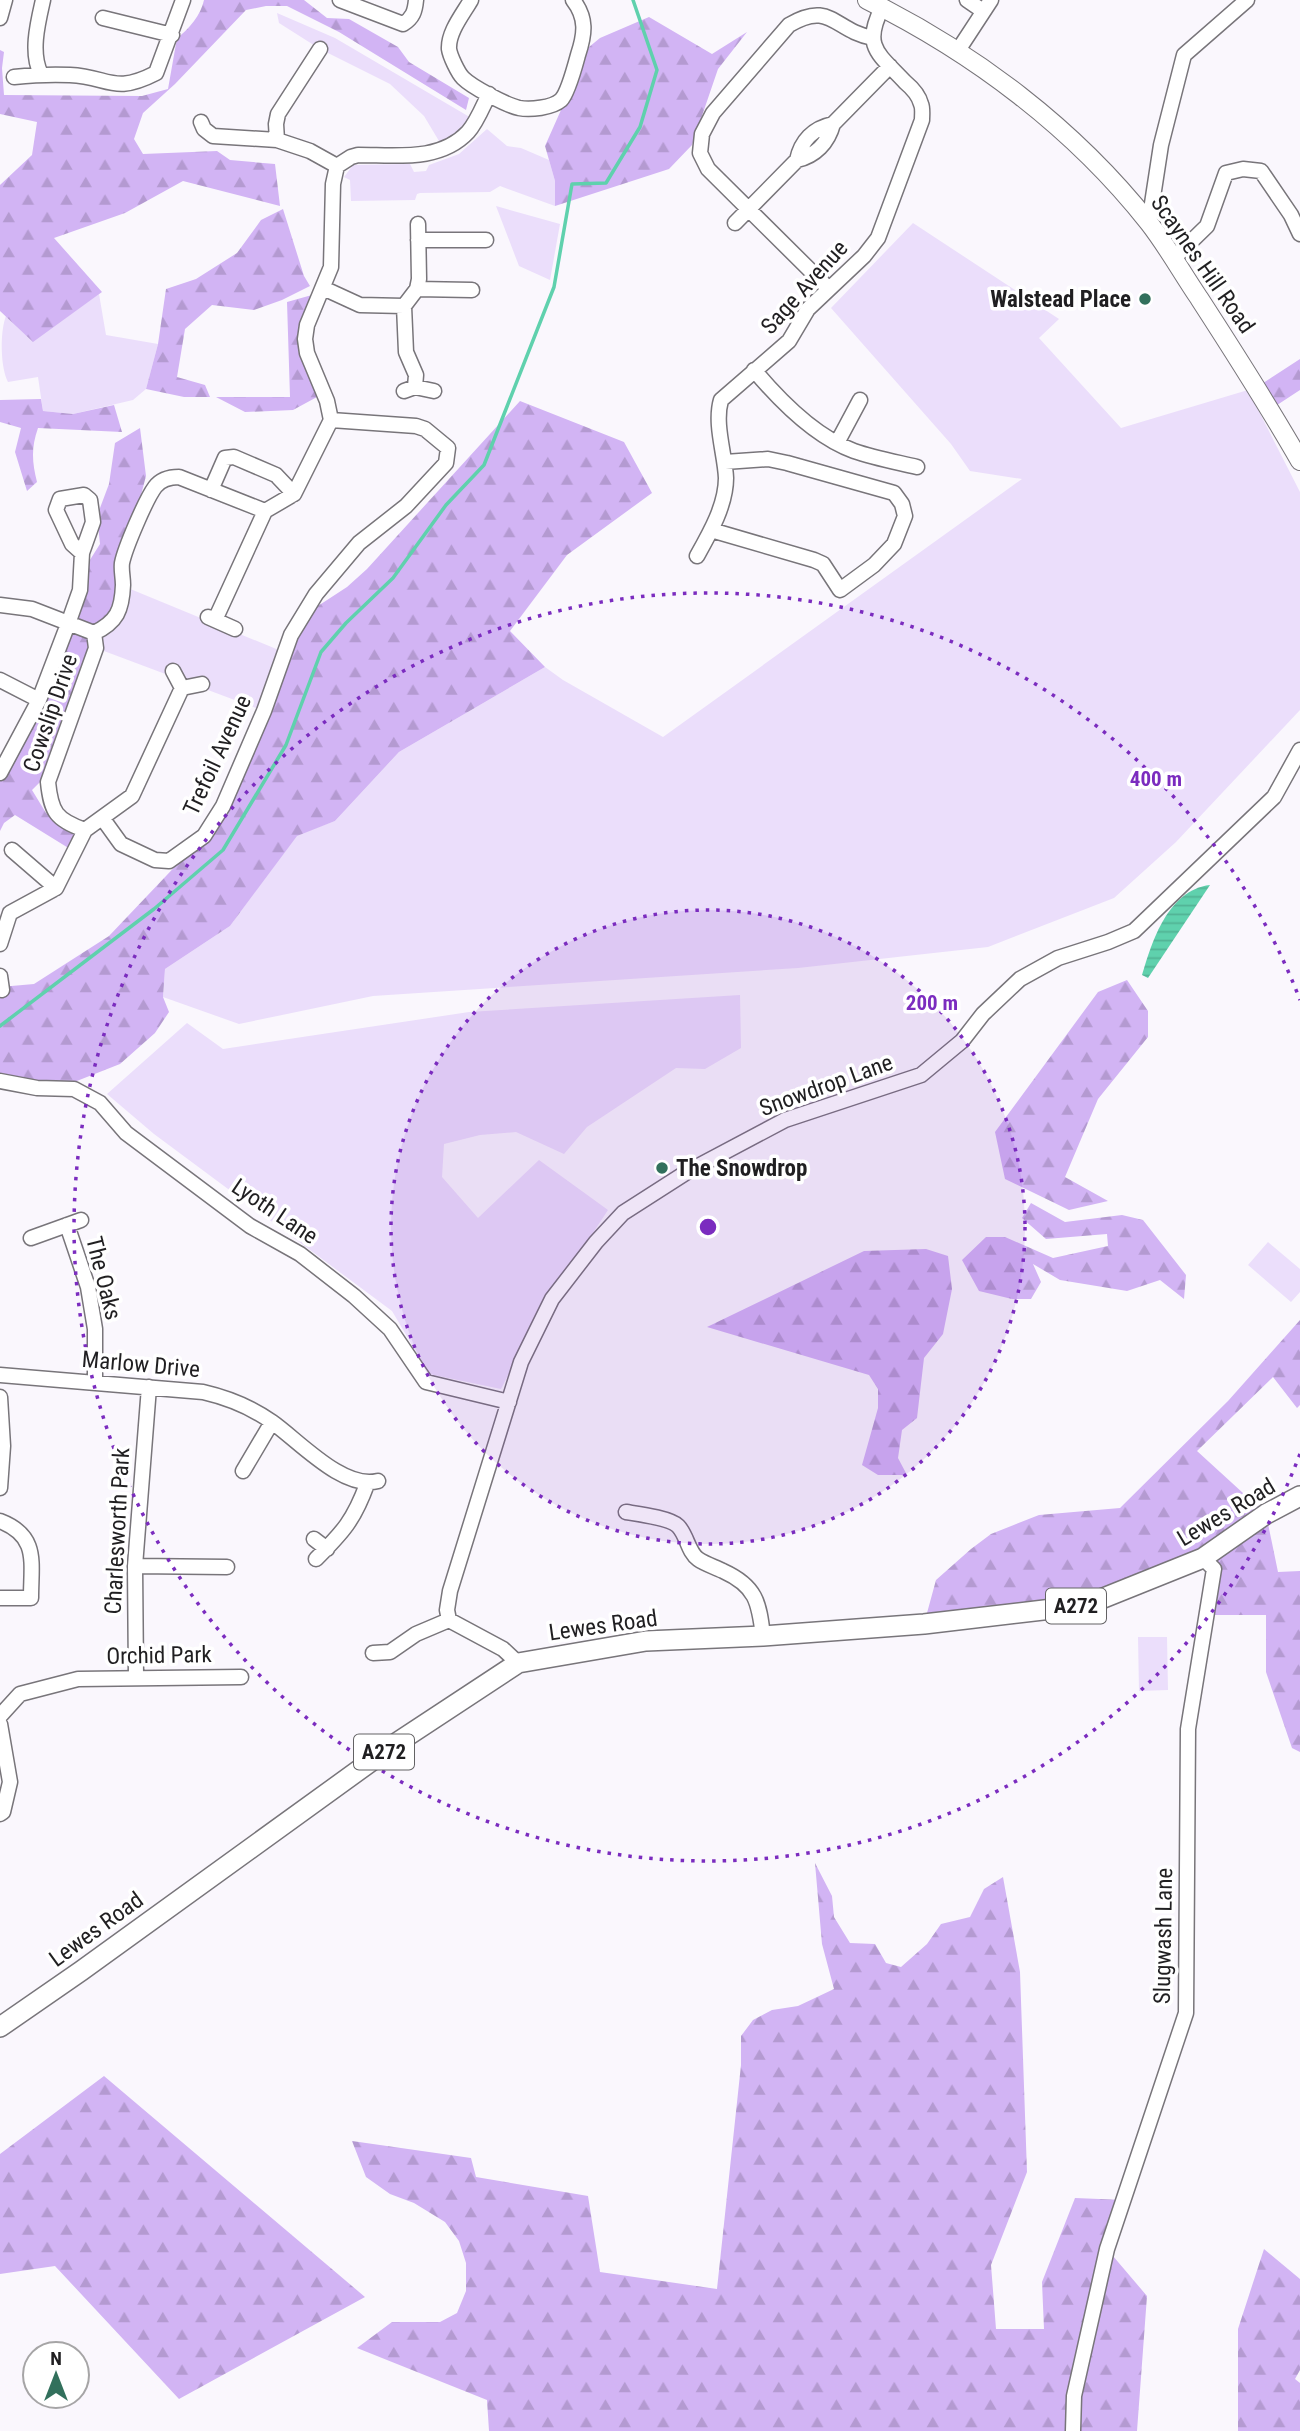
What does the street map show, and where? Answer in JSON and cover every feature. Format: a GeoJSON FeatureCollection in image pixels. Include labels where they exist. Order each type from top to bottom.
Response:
{"type":"FeatureCollection","features":[{"type":"Feature","properties":{"kind":"highway","name":"Lewes Road"},"geometry":{"type":"LineString","coordinates":[[0,2027],[395,1744],[517,1663],[646,1641],[763,1636],[924,1624],[1086,1605],[1203,1558],[1266,1514],[1300,1496]]}},
{"type":"Feature","properties":{"kind":"main road","name":"Scaynes Hill Road"},"geometry":{"type":"LineString","coordinates":[[874,4],[957,52],[1038,109],[1096,162],[1149,223],[1257,387],[1300,461]]}},
{"type":"Feature","properties":{"kind":"street"},"geometry":{"type":"LineString","coordinates":[[0,18],[5,0]]}},
{"type":"Feature","properties":{"kind":"street"},"geometry":{"type":"LineString","coordinates":[[41,74],[38,68],[36,35],[43,0]]}},
{"type":"Feature","properties":{"kind":"street"},"geometry":{"type":"LineString","coordinates":[[15,77],[71,75],[113,85],[137,83],[156,73],[183,0]]}},
{"type":"Feature","properties":{"kind":"street"},"geometry":{"type":"LineString","coordinates":[[340,0],[403,24],[410,20],[416,0]]}},
{"type":"Feature","properties":{"kind":"street"},"geometry":{"type":"LineString","coordinates":[[471,0],[451,36],[449,50],[462,77],[489,94],[526,109],[550,106],[562,99],[585,33],[583,19],[573,0]]}},
{"type":"Feature","properties":{"kind":"street"},"geometry":{"type":"LineString","coordinates":[[957,52],[987,5],[967,0]]}},
{"type":"Feature","properties":{"kind":"street"},"geometry":{"type":"LineString","coordinates":[[1149,223],[1161,145],[1184,55],[1248,0]]}},
{"type":"Feature","properties":{"kind":"street"},"geometry":{"type":"LineString","coordinates":[[829,289],[708,169],[700,153],[702,134],[713,113],[789,25],[803,14],[818,11],[827,13],[863,36],[873,38],[874,4]]}},
{"type":"Feature","properties":{"kind":"street"},"geometry":{"type":"LineString","coordinates":[[103,18],[172,35]]}},
{"type":"Feature","properties":{"kind":"street","name":"Sage Avenue"},"geometry":{"type":"LineString","coordinates":[[697,556],[711,530],[726,482],[719,414],[721,400],[789,341],[808,309],[864,256],[878,238],[922,120],[921,103],[912,88],[873,44],[873,38]]}},
{"type":"Feature","properties":{"kind":"street"},"geometry":{"type":"LineString","coordinates":[[277,140],[278,114],[320,49]]}},
{"type":"Feature","properties":{"kind":"street"},"geometry":{"type":"LineString","coordinates":[[735,223],[797,160],[810,157],[830,137],[833,124],[890,66]]}},
{"type":"Feature","properties":{"kind":"street"},"geometry":{"type":"LineString","coordinates":[[235,629],[211,618],[265,511],[294,494],[331,420],[327,401],[307,353],[305,339],[307,325],[331,267],[333,184],[337,166],[351,157],[434,153],[454,144],[470,131],[489,94]]}},
{"type":"Feature","properties":{"kind":"street"},"geometry":{"type":"LineString","coordinates":[[201,122],[204,129],[213,136],[277,140],[310,151],[337,166]]}},
{"type":"Feature","properties":{"kind":"street"},"geometry":{"type":"LineString","coordinates":[[1173,259],[1207,226],[1226,173],[1242,169],[1261,171],[1291,215],[1300,234]]}},
{"type":"Feature","properties":{"kind":"street"},"geometry":{"type":"LineString","coordinates":[[418,223],[417,289],[404,306],[406,352],[416,375],[409,389],[434,391]]}},
{"type":"Feature","properties":{"kind":"street"},"geometry":{"type":"LineString","coordinates":[[418,240],[486,240]]}},
{"type":"Feature","properties":{"kind":"street"},"geometry":{"type":"LineString","coordinates":[[323,288],[360,305],[404,306]]}},
{"type":"Feature","properties":{"kind":"street"},"geometry":{"type":"LineString","coordinates":[[417,289],[472,290]]}},
{"type":"Feature","properties":{"kind":"street"},"geometry":{"type":"LineString","coordinates":[[754,370],[794,414],[838,443],[853,451],[917,467]]}},
{"type":"Feature","properties":{"kind":"street"},"geometry":{"type":"LineString","coordinates":[[838,443],[860,400]]}},
{"type":"Feature","properties":{"kind":"street","name":"Trefoil Avenue"},"geometry":{"type":"LineString","coordinates":[[103,818],[121,845],[155,860],[169,861],[204,836],[223,806],[291,635],[308,606],[359,543],[406,506],[446,463],[448,448],[425,429],[416,426],[331,420]]}},
{"type":"Feature","properties":{"kind":"street"},"geometry":{"type":"LineString","coordinates":[[211,490],[225,458],[234,457],[276,475],[294,494]]}},
{"type":"Feature","properties":{"kind":"street"},"geometry":{"type":"LineString","coordinates":[[711,530],[823,564],[840,590],[874,565],[894,544],[905,516],[902,504],[894,494],[768,459],[725,462]]}},
{"type":"Feature","properties":{"kind":"street"},"geometry":{"type":"LineString","coordinates":[[0,605],[33,609],[94,633],[109,626],[119,609],[123,586],[121,565],[128,543],[155,486],[168,477],[179,477],[265,511]]}},
{"type":"Feature","properties":{"kind":"street"},"geometry":{"type":"LineString","coordinates":[[0,773],[39,700],[68,624],[80,590],[82,553]]}},
{"type":"Feature","properties":{"kind":"street","name":"Cowslip Drive"},"geometry":{"type":"LineString","coordinates":[[85,830],[66,824],[50,806],[48,782],[96,648],[94,633]]}},
{"type":"Feature","properties":{"kind":"street"},"geometry":{"type":"LineString","coordinates":[[173,671],[182,688]]}},
{"type":"Feature","properties":{"kind":"street"},"geometry":{"type":"LineString","coordinates":[[0,680],[39,700]]}},
{"type":"Feature","properties":{"kind":"street"},"geometry":{"type":"LineString","coordinates":[[182,688],[202,684]]}},
{"type":"Feature","properties":{"kind":"street"},"geometry":{"type":"LineString","coordinates":[[0,944],[10,913],[56,888],[85,830],[132,796],[182,688]]}},
{"type":"Feature","properties":{"kind":"street","name":"Snowdrop Lane"},"geometry":{"type":"LineString","coordinates":[[449,1620],[447,1611],[450,1591],[521,1362],[552,1299],[596,1242],[623,1213],[687,1172],[785,1120],[921,1075],[962,1041],[983,1014],[1020,979],[1058,958],[1133,931],[1275,797],[1300,750]]}},
{"type":"Feature","properties":{"kind":"street"},"geometry":{"type":"LineString","coordinates":[[12,850],[56,888]]}},
{"type":"Feature","properties":{"kind":"street","name":"Lyoth Lane"},"geometry":{"type":"LineString","coordinates":[[0,1081],[37,1088],[74,1089],[100,1103],[126,1133],[250,1226],[300,1254],[354,1296],[390,1329],[426,1382],[509,1402]]}},
{"type":"Feature","properties":{"kind":"street","name":"The Oaks"},"geometry":{"type":"LineString","coordinates":[[31,1238],[74,1222],[95,1329],[95,1383]]}},
{"type":"Feature","properties":{"kind":"street","name":"Marlow Drive"},"geometry":{"type":"LineString","coordinates":[[0,1375],[203,1392],[235,1400],[272,1422],[322,1463],[372,1482],[339,1538],[321,1554],[314,1539]]}},
{"type":"Feature","properties":{"kind":"street","name":"Charlesworth Park"},"geometry":{"type":"LineString","coordinates":[[136,1677],[135,1566],[149,1387]]}},
{"type":"Feature","properties":{"kind":"street"},"geometry":{"type":"LineString","coordinates":[[0,1398],[3,1446],[0,1488]]}},
{"type":"Feature","properties":{"kind":"street"},"geometry":{"type":"LineString","coordinates":[[243,1463],[272,1422]]}},
{"type":"Feature","properties":{"kind":"street"},"geometry":{"type":"LineString","coordinates":[[626,1512],[678,1526],[695,1558],[741,1579],[755,1598],[760,1611],[763,1636]]}},
{"type":"Feature","properties":{"kind":"street"},"geometry":{"type":"LineString","coordinates":[[0,1521],[25,1536],[31,1552],[31,1598],[0,1598]]}},
{"type":"Feature","properties":{"kind":"street","name":"Slugwash Lane"},"geometry":{"type":"LineString","coordinates":[[1073,2431],[1074,2396],[1107,2249],[1186,2013],[1188,1729],[1214,1569],[1203,1558]]}},
{"type":"Feature","properties":{"kind":"street"},"geometry":{"type":"LineString","coordinates":[[135,1566],[228,1567]]}},
{"type":"Feature","properties":{"kind":"street"},"geometry":{"type":"LineString","coordinates":[[373,1653],[390,1652],[416,1634],[449,1620],[503,1649],[517,1663]]}},
{"type":"Feature","properties":{"kind":"street","name":"Orchid Park"},"geometry":{"type":"LineString","coordinates":[[0,1716],[20,1694],[78,1679],[136,1677],[231,1680]]}},
{"type":"Feature","properties":{"kind":"street"},"geometry":{"type":"LineString","coordinates":[[0,1724],[10,1782],[4,1812],[0,1814]]}},
{"type":"Feature","properties":{"kind":"shaded area"},"geometry":{"type":"Polygon","coordinates":[[[277,13],[335,38],[473,119],[442,146],[424,116],[390,84],[320,49],[279,23],[277,13]]]}},
{"type":"Feature","properties":{"kind":"shaded area"},"geometry":{"type":"Polygon","coordinates":[[[487,129],[507,146],[521,148],[549,160],[555,181],[555,206],[500,186],[490,192],[420,193],[415,200],[351,201],[350,180],[344,177],[353,165],[410,164],[414,172],[426,171],[429,165],[459,154],[487,129]]]}},
{"type":"Feature","properties":{"kind":"shaded area"},"geometry":{"type":"Polygon","coordinates":[[[496,206],[560,224],[550,280],[519,266],[496,206]]]}},
{"type":"Feature","properties":{"kind":"shaded area"},"geometry":{"type":"Polygon","coordinates":[[[913,223],[1059,319],[1039,338],[1121,428],[1248,390],[1300,492],[1300,710],[1176,842],[1114,898],[988,947],[798,968],[373,996],[239,1024],[163,997],[165,969],[230,926],[297,835],[335,821],[399,752],[545,667],[663,737],[1022,479],[970,471],[951,444],[831,308],[913,223]]]}},
{"type":"Feature","properties":{"kind":"shaded area"},"geometry":{"type":"Polygon","coordinates":[[[99,294],[106,335],[158,344],[146,389],[133,400],[73,414],[43,411],[38,377],[8,382],[5,375],[2,349],[6,316],[33,341],[99,294]]]}},
{"type":"Feature","properties":{"kind":"shaded area"},"geometry":{"type":"Polygon","coordinates":[[[123,586],[286,653],[264,711],[96,648],[123,586]]]}},
{"type":"Feature","properties":{"kind":"shaded area"},"geometry":{"type":"Polygon","coordinates":[[[1210,885],[1148,978],[1142,975],[1157,933],[1173,907],[1183,896],[1210,885]]]}},
{"type":"Feature","properties":{"kind":"shaded area"},"geometry":{"type":"Polygon","coordinates":[[[740,995],[741,1048],[705,1069],[676,1068],[587,1127],[564,1154],[516,1132],[480,1135],[444,1144],[442,1177],[478,1218],[539,1160],[608,1210],[537,1318],[501,1389],[429,1374],[392,1311],[154,1134],[107,1094],[187,1023],[223,1049],[469,1012],[740,995]]]}},
{"type":"Feature","properties":{"kind":"shaded area"},"geometry":{"type":"Polygon","coordinates":[[[1268,1242],[1300,1269],[1300,1292],[1291,1302],[1248,1265],[1268,1242]]]}},
{"type":"Feature","properties":{"kind":"shaded area"},"geometry":{"type":"Polygon","coordinates":[[[1138,1637],[1167,1637],[1168,1690],[1139,1691],[1138,1637]]]}},
{"type":"Feature","properties":{"kind":"green space"},"geometry":{"type":"Polygon","coordinates":[[[204,0],[304,0],[327,18],[349,19],[398,47],[409,62],[469,98],[466,110],[339,32],[287,6],[246,10],[175,84],[143,113],[134,139],[143,154],[217,151],[230,160],[275,164],[280,206],[183,181],[125,213],[54,238],[102,292],[33,342],[0,311],[0,185],[32,155],[37,122],[0,114],[0,50],[4,52],[4,95],[142,96],[168,89],[177,38],[194,21],[204,0]]]}},
{"type":"Feature","properties":{"kind":"green space"},"geometry":{"type":"Polygon","coordinates":[[[649,17],[712,54],[747,32],[718,69],[692,145],[669,169],[555,206],[555,181],[545,146],[589,47],[600,38],[649,17]]]}},
{"type":"Feature","properties":{"kind":"green space"},"geometry":{"type":"Polygon","coordinates":[[[283,209],[304,276],[310,286],[254,310],[212,305],[185,329],[177,377],[205,385],[210,397],[184,397],[146,389],[158,344],[166,289],[196,279],[237,253],[261,220],[283,209]]]}},
{"type":"Feature","properties":{"kind":"green space"},"geometry":{"type":"Polygon","coordinates":[[[312,295],[301,353],[317,397],[293,410],[245,412],[216,397],[290,397],[287,302],[312,295]]]}},
{"type":"Feature","properties":{"kind":"green space"},"geometry":{"type":"Polygon","coordinates":[[[1300,359],[1300,390],[1271,409],[1257,387],[1300,359]]]}},
{"type":"Feature","properties":{"kind":"green space"},"geometry":{"type":"Polygon","coordinates":[[[41,399],[43,411],[73,414],[114,405],[122,432],[38,428],[33,455],[37,482],[27,491],[15,452],[21,428],[0,422],[0,400],[41,399]]]}},
{"type":"Feature","properties":{"kind":"green space"},"geometry":{"type":"Polygon","coordinates":[[[520,401],[624,442],[652,493],[567,555],[510,631],[545,667],[399,752],[335,821],[297,836],[230,926],[165,969],[163,997],[169,1012],[155,1033],[120,1064],[59,1088],[0,1079],[0,987],[34,984],[109,936],[204,836],[301,617],[347,587],[367,569],[520,401]]]}},
{"type":"Feature","properties":{"kind":"green space"},"geometry":{"type":"Polygon","coordinates":[[[140,428],[146,476],[107,624],[95,630],[76,622],[88,563],[100,544],[97,516],[109,484],[115,443],[140,428]]]}},
{"type":"Feature","properties":{"kind":"green space"},"geometry":{"type":"Polygon","coordinates":[[[72,634],[89,638],[92,649],[44,778],[32,790],[46,813],[77,836],[70,849],[15,815],[4,823],[0,831],[0,781],[67,637],[72,634]]]}},
{"type":"Feature","properties":{"kind":"green space"},"geometry":{"type":"Polygon","coordinates":[[[1127,980],[1148,1011],[1148,1037],[1098,1099],[1065,1177],[1108,1201],[1069,1210],[1005,1179],[995,1132],[1098,992],[1127,980]]]}},
{"type":"Feature","properties":{"kind":"green space"},"geometry":{"type":"Polygon","coordinates":[[[1031,1203],[1065,1222],[1122,1215],[1143,1220],[1186,1275],[1184,1299],[1160,1280],[1127,1291],[1060,1280],[1033,1264],[1041,1282],[1031,1299],[1012,1299],[979,1291],[962,1260],[986,1237],[1005,1237],[1053,1258],[1108,1246],[1107,1234],[1046,1239],[1022,1218],[1031,1203]]]}},
{"type":"Feature","properties":{"kind":"green space"},"geometry":{"type":"Polygon","coordinates":[[[926,1249],[948,1256],[952,1289],[943,1334],[924,1358],[917,1418],[902,1430],[898,1458],[907,1475],[878,1475],[862,1465],[878,1408],[878,1389],[869,1375],[707,1327],[864,1251],[926,1249]]]}},
{"type":"Feature","properties":{"kind":"green space"},"geometry":{"type":"Polygon","coordinates":[[[1300,1320],[1300,1405],[1297,1408],[1273,1377],[1197,1451],[1266,1514],[1278,1572],[1300,1571],[1300,1752],[1292,1748],[1266,1672],[1266,1615],[1206,1615],[1214,1569],[1203,1558],[1086,1605],[924,1624],[936,1580],[991,1534],[1039,1515],[1120,1508],[1228,1401],[1300,1320]]]}},
{"type":"Feature","properties":{"kind":"green space"},"geometry":{"type":"Polygon","coordinates":[[[815,1863],[832,1896],[834,1917],[850,1943],[875,1944],[886,1963],[901,1967],[927,1944],[941,1924],[970,1917],[984,1889],[1003,1877],[1020,1972],[1027,2172],[991,2265],[996,2329],[1044,2329],[1042,2282],[1075,2198],[1124,2200],[1107,2249],[1147,2296],[1137,2431],[489,2431],[487,2400],[357,2348],[392,2322],[440,2322],[457,2313],[466,2291],[466,2263],[459,2241],[445,2222],[414,2203],[390,2194],[366,2177],[352,2141],[471,2158],[476,2177],[588,2196],[600,2272],[717,2289],[741,2065],[741,2036],[753,2020],[772,2010],[798,2006],[834,1989],[822,1944],[815,1863]]]}},
{"type":"Feature","properties":{"kind":"green space"},"geometry":{"type":"Polygon","coordinates":[[[104,2076],[365,2297],[179,2399],[55,2266],[0,2274],[0,2154],[104,2076]]]}},
{"type":"Feature","properties":{"kind":"green space"},"geometry":{"type":"Polygon","coordinates":[[[1264,2249],[1300,2279],[1300,2370],[1295,2379],[1300,2383],[1300,2431],[1238,2431],[1238,2329],[1264,2249]]]}},
{"type":"Feature","properties":{"kind":"waterway"},"geometry":{"type":"LineString","coordinates":[[0,1026],[154,909],[223,850],[286,745],[321,652],[346,623],[393,578],[446,505],[484,465],[554,287],[572,184],[606,183],[640,127],[657,70],[633,0]]}},
{"type":"Feature","properties":{"kind":"place","name":"Walstead Place"},"geometry":{"type":"Point","coordinates":[1145,299]}},
{"type":"Feature","properties":{"kind":"place","name":"The Snowdrop"},"geometry":{"type":"Point","coordinates":[662,1168]}}]}
